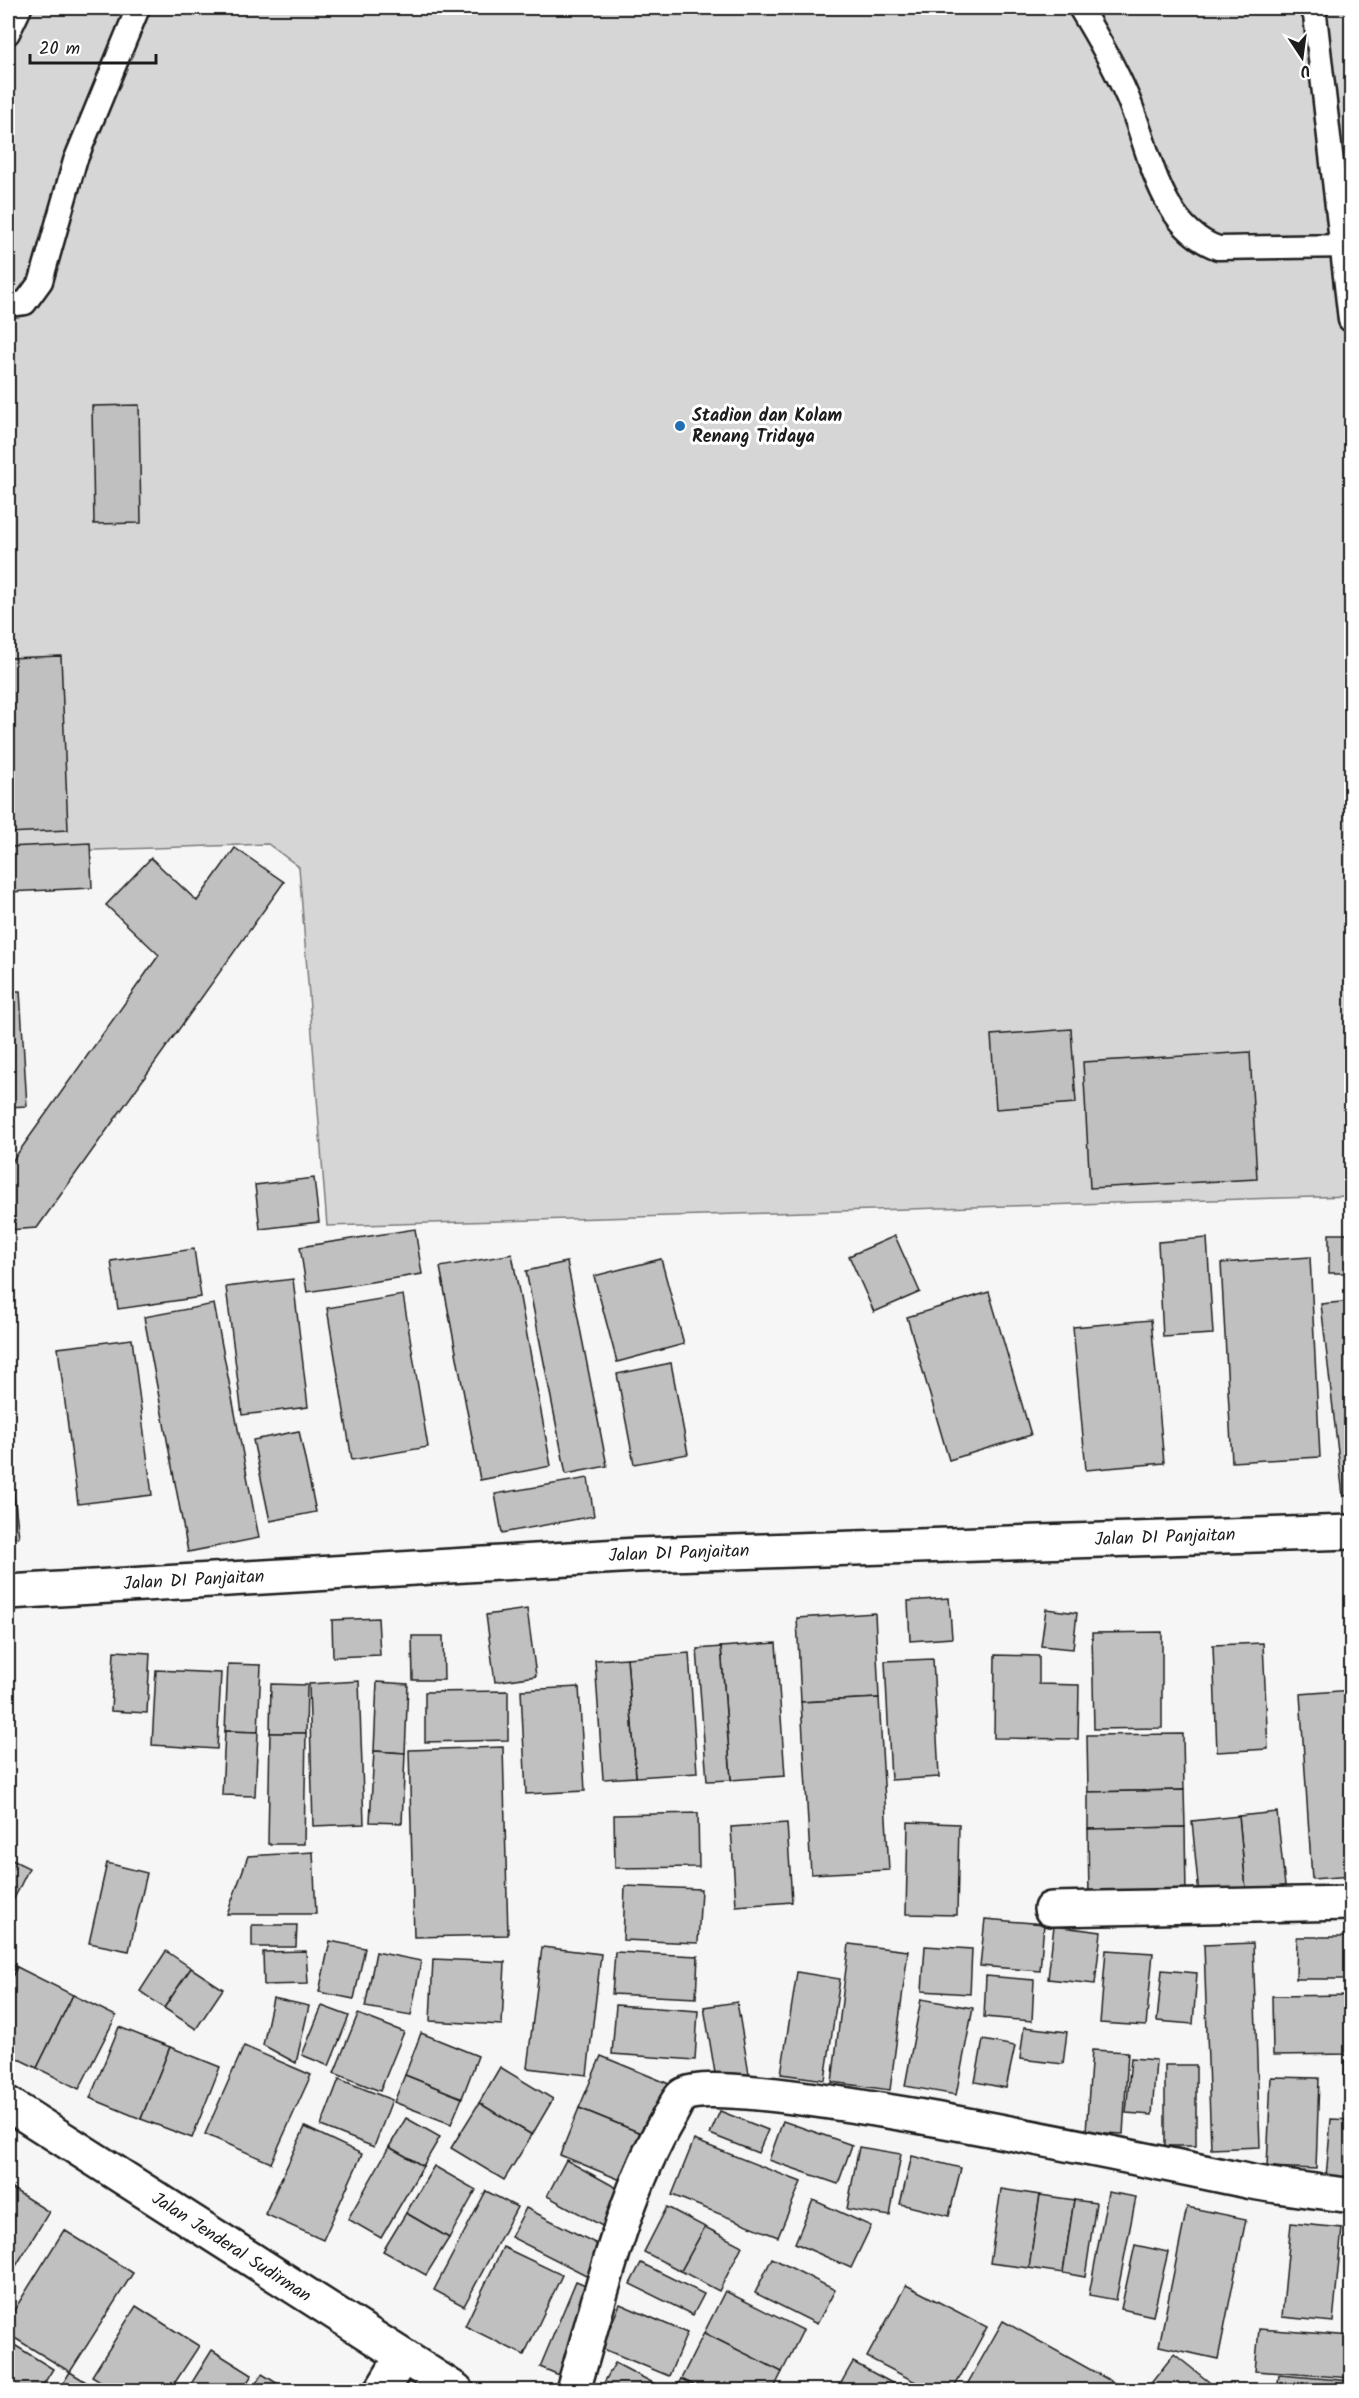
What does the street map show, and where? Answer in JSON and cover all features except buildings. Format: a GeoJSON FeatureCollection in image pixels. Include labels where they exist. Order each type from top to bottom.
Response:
{"type":"FeatureCollection","features":[{"type":"Feature","properties":{"kind":"street","name":"Jalan DI Panjaitan"},"geometry":{"type":"LineString","coordinates":[[8,1592],[637,1555],[1352,1532]]}},
{"type":"Feature","properties":{"kind":"street"},"geometry":{"type":"LineString","coordinates":[[1051,1909],[1352,1903]]}},
{"type":"Feature","properties":{"kind":"street"},"geometry":{"type":"LineString","coordinates":[[573,2391],[609,2267],[647,2162],[660,2132],[681,2096],[694,2090],[756,2092],[882,2110],[1138,2157],[1254,2182],[1352,2196]]}},
{"type":"Feature","properties":{"kind":"street","name":"Jalan Jenderal Sudirman"},"geometry":{"type":"LineString","coordinates":[[8,2104],[456,2391]]}},
{"type":"Feature","properties":{"kind":"street"},"geometry":{"type":"LineString","coordinates":[[382,2391],[402,2357]]}},
{"type":"Feature","properties":{"kind":"lane"},"geometry":{"type":"LineString","coordinates":[[8,33],[20,8]]}},
{"type":"Feature","properties":{"kind":"lane"},"geometry":{"type":"LineString","coordinates":[[8,305],[25,303],[41,280],[75,161],[138,8]]}},
{"type":"Feature","properties":{"kind":"lane"},"geometry":{"type":"LineString","coordinates":[[1080,8],[1127,96],[1163,193],[1184,229],[1200,242],[1218,248],[1347,247]]}},
{"type":"Feature","properties":{"kind":"lane"},"geometry":{"type":"LineString","coordinates":[[1311,8],[1315,15],[1347,247],[1351,325]]}},
{"type":"Feature","properties":{"kind":"shaded area","name":"Stadion dan Kolam Renang Tridaya"},"geometry":{"type":"Polygon","coordinates":[[[8,8],[1351,8],[1351,1196],[327,1226],[299,867],[268,844],[8,853],[8,8]]]}},
{"type":"Feature","properties":{"kind":"place","name":"Stadion dan Kolam Renang Tridaya"},"geometry":{"type":"Point","coordinates":[680,426]}}]}
